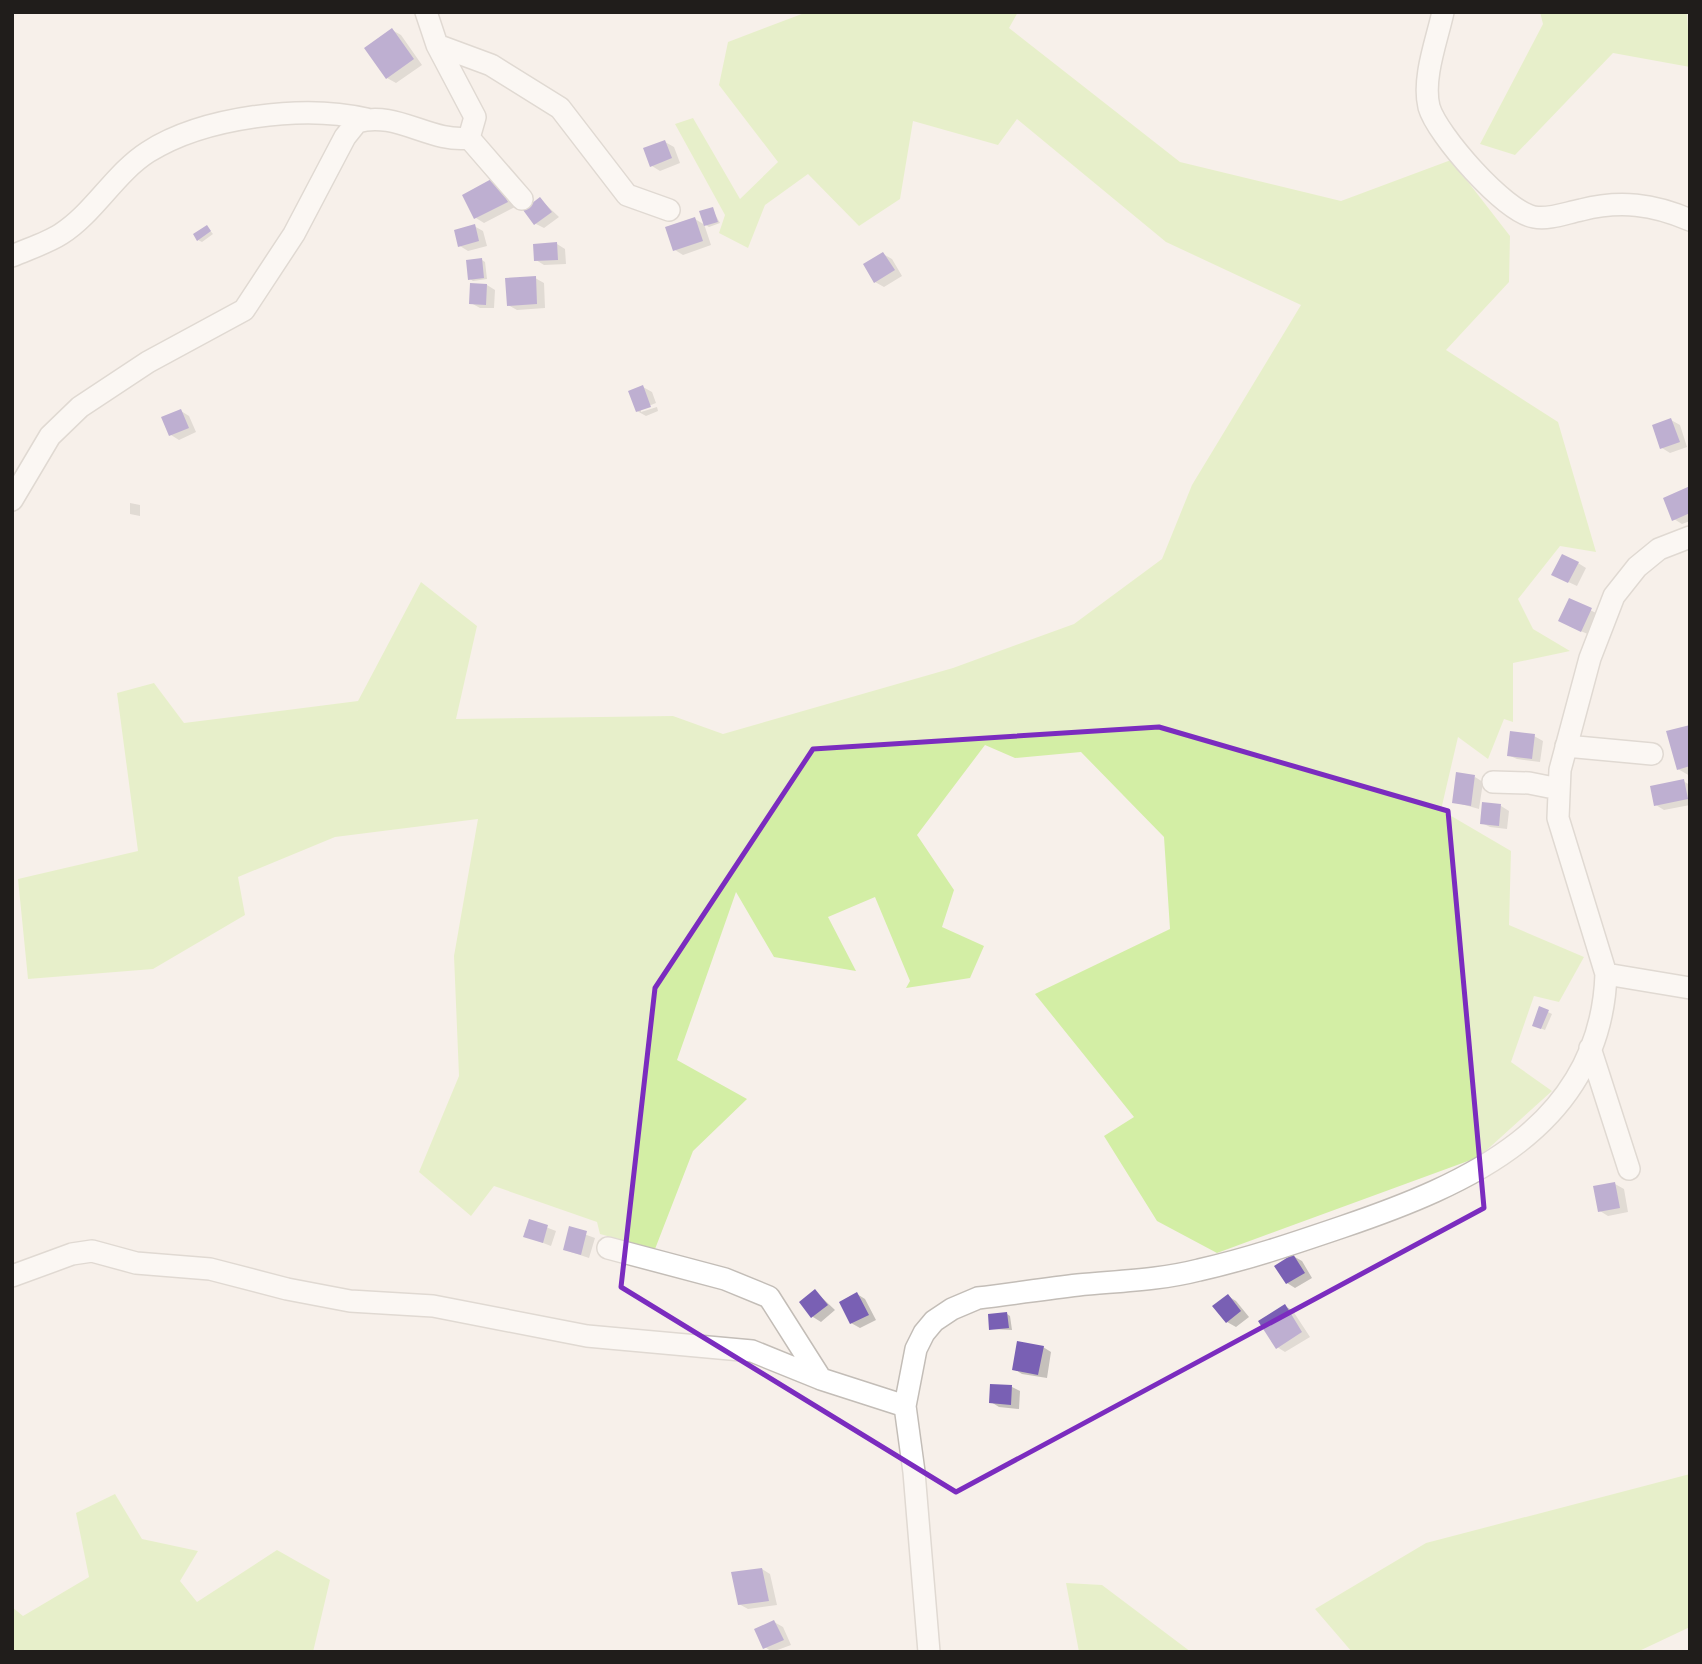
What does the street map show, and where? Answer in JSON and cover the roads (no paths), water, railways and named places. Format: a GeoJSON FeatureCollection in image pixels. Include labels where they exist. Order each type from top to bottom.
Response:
{"type":"FeatureCollection","features":[{"type":"Feature","properties":{"kind":"street"},"geometry":{"type":"LineString","coordinates":[[426,12],[437,45],[475,117],[469,138]]}},
{"type":"Feature","properties":{"kind":"street"},"geometry":{"type":"LineString","coordinates":[[1443,12],[1430,72],[1429,107],[1441,129],[1463,158],[1519,211],[1534,217],[1626,203],[1646,205],[1690,220]]}},
{"type":"Feature","properties":{"kind":"street"},"geometry":{"type":"LineString","coordinates":[[437,45],[491,65],[560,108],[627,195],[668,210]]}},
{"type":"Feature","properties":{"kind":"street"},"geometry":{"type":"LineString","coordinates":[[12,256],[62,233],[147,152],[209,126],[282,112],[336,112],[366,119]]}},
{"type":"Feature","properties":{"kind":"street"},"geometry":{"type":"LineString","coordinates":[[12,500],[50,436],[80,407],[148,362],[244,310],[294,234],[345,138],[357,122],[380,118],[455,140],[469,138]]}},
{"type":"Feature","properties":{"kind":"street"},"geometry":{"type":"LineString","coordinates":[[469,138],[522,199]]}},
{"type":"Feature","properties":{"kind":"street"},"geometry":{"type":"LineString","coordinates":[[929,1652],[914,1472],[905,1406],[916,1349],[934,1321],[952,1309],[978,1298],[1154,1279],[1200,1270],[1292,1244],[1420,1200],[1479,1171],[1525,1139],[1566,1095],[1584,1065],[1590,1048],[1605,1001],[1606,974],[1558,818],[1559,789],[1566,746],[1590,658],[1614,596],[1637,567],[1659,549],[1690,537]]}},
{"type":"Feature","properties":{"kind":"street"},"geometry":{"type":"LineString","coordinates":[[1566,746],[1652,754]]}},
{"type":"Feature","properties":{"kind":"street"},"geometry":{"type":"LineString","coordinates":[[1493,782],[1529,782],[1559,789]]}},
{"type":"Feature","properties":{"kind":"street"},"geometry":{"type":"LineString","coordinates":[[1606,974],[1634,981],[1690,988]]}},
{"type":"Feature","properties":{"kind":"street"},"geometry":{"type":"LineString","coordinates":[[1605,1001],[1634,981]]}},
{"type":"Feature","properties":{"kind":"street"},"geometry":{"type":"LineString","coordinates":[[1590,1048],[1629,1168]]}},
{"type":"Feature","properties":{"kind":"street"},"geometry":{"type":"LineString","coordinates":[[608,1248],[725,1279],[769,1297],[821,1379]]}},
{"type":"Feature","properties":{"kind":"street"},"geometry":{"type":"LineString","coordinates":[[12,1276],[72,1254],[92,1251],[136,1263],[209,1269],[287,1289],[350,1301],[433,1306],[587,1336],[752,1351],[821,1379],[905,1406]]}}]}
